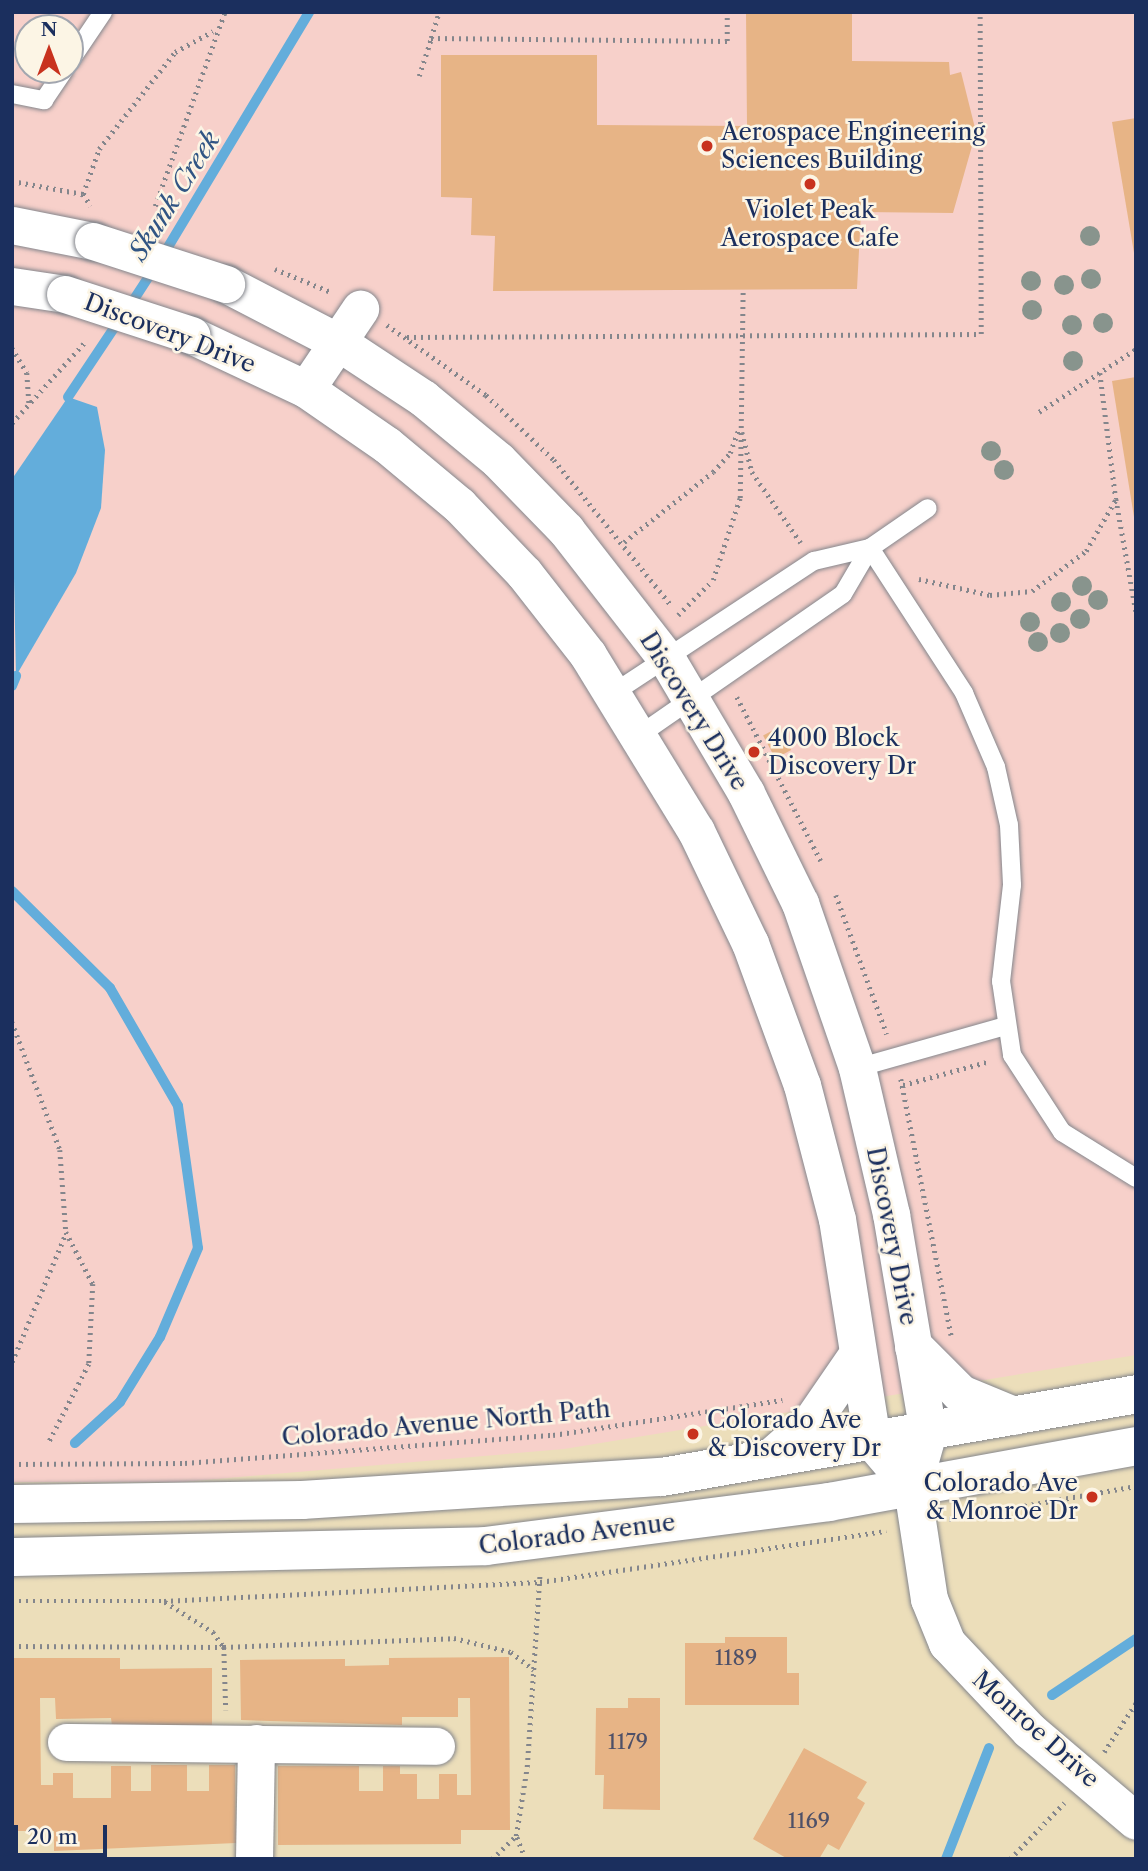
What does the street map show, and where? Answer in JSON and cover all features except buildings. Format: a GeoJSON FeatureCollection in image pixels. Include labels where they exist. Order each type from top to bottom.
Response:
{"type":"FeatureCollection","features":[{"type":"Feature","properties":{"kind":"main road"},"geometry":{"type":"LineString","coordinates":[[914,1347],[961,1394],[1014,1416]]}},
{"type":"Feature","properties":{"kind":"main road"},"geometry":{"type":"LineString","coordinates":[[771,1458],[836,1392],[858,1355]]}},
{"type":"Feature","properties":{"kind":"main road","name":"Colorado Avenue"},"geometry":{"type":"LineString","coordinates":[[12,1504],[302,1500],[663,1477],[1136,1394]]}},
{"type":"Feature","properties":{"kind":"main road","name":"Colorado Avenue"},"geometry":{"type":"LineString","coordinates":[[12,1557],[540,1540],[912,1488],[1136,1446]]}},
{"type":"Feature","properties":{"kind":"street","name":"Discovery Drive"},"geometry":{"type":"LineString","coordinates":[[12,225],[93,241],[226,284],[338,342],[423,398],[498,460],[682,651],[692,701],[800,903],[857,1068],[914,1347],[928,1432],[912,1488]]}},
{"type":"Feature","properties":{"kind":"street","name":"Discovery Drive"},"geometry":{"type":"LineString","coordinates":[[12,286],[65,294],[191,335],[306,390],[459,505],[524,573],[612,694],[638,736],[696,831],[750,943],[802,1085],[837,1220],[872,1441]]}},
{"type":"Feature","properties":{"kind":"street"},"geometry":{"type":"LineString","coordinates":[[306,390],[360,309]]}},
{"type":"Feature","properties":{"kind":"street","name":"Monroe Drive"},"geometry":{"type":"LineString","coordinates":[[872,1441],[912,1488],[920,1525],[929,1599],[947,1643],[1029,1730],[1136,1821]]}},
{"type":"Feature","properties":{"kind":"street"},"geometry":{"type":"LineString","coordinates":[[66,1742],[436,1746]]}},
{"type":"Feature","properties":{"kind":"street"},"geometry":{"type":"LineString","coordinates":[[241,1742],[254,1859]]}},
{"type":"Feature","properties":{"kind":"lane"},"geometry":{"type":"LineString","coordinates":[[84,40],[103,12]]}},
{"type":"Feature","properties":{"kind":"lane"},"geometry":{"type":"LineString","coordinates":[[12,94],[44,100],[55,84]]}},
{"type":"Feature","properties":{"kind":"lane"},"geometry":{"type":"LineString","coordinates":[[612,694],[682,651],[814,561],[870,548],[928,508]]}},
{"type":"Feature","properties":{"kind":"lane"},"geometry":{"type":"LineString","coordinates":[[870,548],[964,693],[996,766],[1009,825],[1012,885],[1000,981],[1005,1026],[1012,1055],[1062,1132],[1136,1178]]}},
{"type":"Feature","properties":{"kind":"lane"},"geometry":{"type":"LineString","coordinates":[[638,736],[843,594],[870,548]]}},
{"type":"Feature","properties":{"kind":"lane"},"geometry":{"type":"LineString","coordinates":[[857,1068],[1005,1026]]}},
{"type":"Feature","properties":{"kind":"path"},"geometry":{"type":"LineString","coordinates":[[155,206],[213,31],[225,12]]}},
{"type":"Feature","properties":{"kind":"path"},"geometry":{"type":"LineString","coordinates":[[419,76],[439,12]]}},
{"type":"Feature","properties":{"kind":"path"},"geometry":{"type":"LineString","coordinates":[[431,37],[727,41],[727,12]]}},
{"type":"Feature","properties":{"kind":"path"},"geometry":{"type":"LineString","coordinates":[[405,337],[981,334],[980,12]]}},
{"type":"Feature","properties":{"kind":"path"},"geometry":{"type":"LineString","coordinates":[[12,181],[83,194],[99,149],[175,52],[213,31]]}},
{"type":"Feature","properties":{"kind":"path"},"geometry":{"type":"LineString","coordinates":[[265,265],[314,282],[360,309],[405,337],[486,395],[554,460],[624,542],[678,615],[682,651]]}},
{"type":"Feature","properties":{"kind":"path"},"geometry":{"type":"LineString","coordinates":[[678,615],[713,580],[737,509],[743,289]]}},
{"type":"Feature","properties":{"kind":"path"},"geometry":{"type":"LineString","coordinates":[[12,423],[84,343]]}},
{"type":"Feature","properties":{"kind":"path"},"geometry":{"type":"LineString","coordinates":[[12,348],[27,373],[29,404]]}},
{"type":"Feature","properties":{"kind":"path"},"geometry":{"type":"LineString","coordinates":[[1039,412],[1136,349]]}},
{"type":"Feature","properties":{"kind":"path"},"geometry":{"type":"LineString","coordinates":[[1100,373],[1116,499],[1136,611]]}},
{"type":"Feature","properties":{"kind":"path"},"geometry":{"type":"LineString","coordinates":[[624,542],[713,472],[730,453],[740,424]]}},
{"type":"Feature","properties":{"kind":"path"},"geometry":{"type":"LineString","coordinates":[[740,424],[752,472],[814,561]]}},
{"type":"Feature","properties":{"kind":"path"},"geometry":{"type":"LineString","coordinates":[[896,587],[912,576],[990,595],[1032,591],[1086,551],[1116,499]]}},
{"type":"Feature","properties":{"kind":"path"},"geometry":{"type":"LineString","coordinates":[[723,678],[737,697],[747,690]]}},
{"type":"Feature","properties":{"kind":"path"},"geometry":{"type":"LineString","coordinates":[[12,1022],[60,1150],[66,1232],[93,1283],[89,1364],[49,1442]]}},
{"type":"Feature","properties":{"kind":"path"},"geometry":{"type":"LineString","coordinates":[[903,1085],[1012,1055]]}},
{"type":"Feature","properties":{"kind":"path"},"geometry":{"type":"LineString","coordinates":[[12,1362],[66,1232]]}},
{"type":"Feature","properties":{"kind":"path","name":"Colorado Avenue North Path"},"geometry":{"type":"LineString","coordinates":[[12,1464],[185,1463],[553,1435],[836,1392]]}},
{"type":"Feature","properties":{"kind":"path"},"geometry":{"type":"LineString","coordinates":[[920,1525],[1136,1486]]}},
{"type":"Feature","properties":{"kind":"path"},"geometry":{"type":"LineString","coordinates":[[525,1859],[516,1836],[534,1670],[540,1540]]}},
{"type":"Feature","properties":{"kind":"path"},"geometry":{"type":"LineString","coordinates":[[164,1601],[212,1632],[224,1647],[241,1742]]}},
{"type":"Feature","properties":{"kind":"path"},"geometry":{"type":"LineString","coordinates":[[12,1646],[224,1647],[454,1638],[511,1652],[534,1670]]}},
{"type":"Feature","properties":{"kind":"path"},"geometry":{"type":"LineString","coordinates":[[492,1859],[516,1836]]}},
{"type":"Feature","properties":{"kind":"shaded area"},"geometry":{"type":"Polygon","coordinates":[[[12,12],[1136,12],[1136,1355],[564,1449],[182,1482],[12,1482],[12,12]]]}},
{"type":"Feature","properties":{"kind":"water"},"geometry":{"type":"Polygon","coordinates":[[[68,397],[97,407],[105,450],[101,508],[76,573],[16,676],[12,479],[68,397]]]}},
{"type":"Feature","properties":{"kind":"waterway","name":"Skunk Creek"},"geometry":{"type":"LineString","coordinates":[[162,257],[309,12]]}},
{"type":"Feature","properties":{"kind":"waterway","name":"Skunk Creek"},"geometry":{"type":"LineString","coordinates":[[129,307],[153,270]]}},
{"type":"Feature","properties":{"kind":"waterway","name":"Skunk Creek"},"geometry":{"type":"LineString","coordinates":[[68,397],[120,319]]}},
{"type":"Feature","properties":{"kind":"waterway","name":"Skunk Creek"},"geometry":{"type":"LineString","coordinates":[[12,686],[16,676]]}},
{"type":"Feature","properties":{"kind":"waterway","name":"Skunk Creek"},"geometry":{"type":"LineString","coordinates":[[12,891],[110,988],[178,1106],[198,1248],[160,1337],[120,1402],[75,1443]]}},
{"type":"Feature","properties":{"kind":"waterway"},"geometry":{"type":"LineString","coordinates":[[1052,1695],[1136,1639]]}},
{"type":"Feature","properties":{"kind":"waterway"},"geometry":{"type":"LineString","coordinates":[[946,1859],[989,1748]]}},
{"type":"Feature","properties":{"kind":"place","name":"Aerospace Engineering Sciences Building"},"geometry":{"type":"Point","coordinates":[707,146]}},
{"type":"Feature","properties":{"kind":"place","name":"Violet Peak Aerospace Cafe"},"geometry":{"type":"Point","coordinates":[810,184]}},
{"type":"Feature","properties":{"kind":"place","name":"4000 Block Discovery Dr"},"geometry":{"type":"Point","coordinates":[754,752]}},
{"type":"Feature","properties":{"kind":"place","name":"Colorado Ave & Discovery Dr"},"geometry":{"type":"Point","coordinates":[693,1434]}},
{"type":"Feature","properties":{"kind":"place","name":"Colorado Ave & Monroe Dr"},"geometry":{"type":"Point","coordinates":[1092,1497]}}]}
